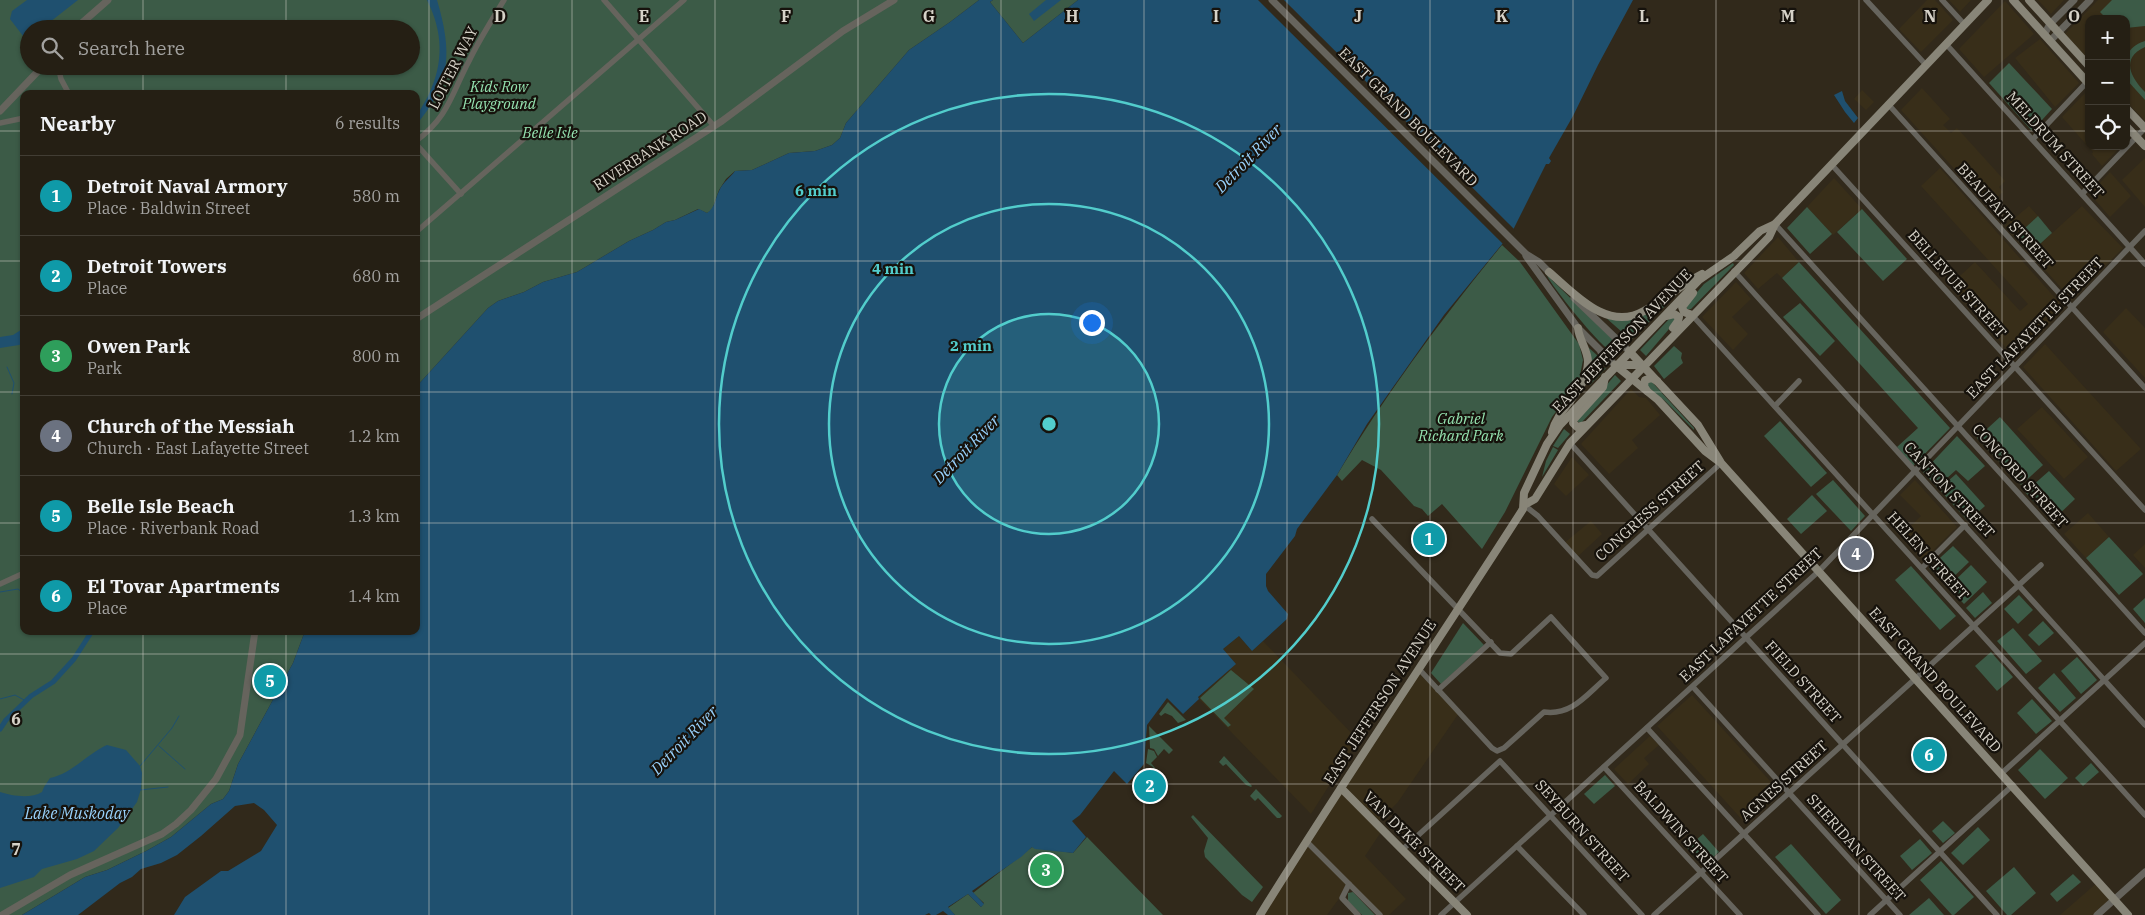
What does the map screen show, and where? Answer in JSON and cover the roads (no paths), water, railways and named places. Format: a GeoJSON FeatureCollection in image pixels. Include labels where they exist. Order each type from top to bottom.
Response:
{"type":"FeatureCollection","features":[{"type":"Feature","properties":{"kind":"main road","name":"EAST JEFFERSON AVENUE"},"geometry":{"type":"LineString","coordinates":[[1260,915],[1306,840],[1524,505],[1535,499],[1570,443],[1768,237],[1775,224],[1988,0]]}},
{"type":"Feature","properties":{"kind":"main road"},"geometry":{"type":"LineString","coordinates":[[2013,0],[2085,79]]}},
{"type":"Feature","properties":{"kind":"main road"},"geometry":{"type":"LineString","coordinates":[[2029,0],[2085,62]]}},
{"type":"Feature","properties":{"kind":"main road"},"geometry":{"type":"LineString","coordinates":[[2032,21],[2039,20],[2041,14]]}},
{"type":"Feature","properties":{"kind":"main road"},"geometry":{"type":"LineString","coordinates":[[2059,52],[2061,44],[2068,43]]}},
{"type":"Feature","properties":{"kind":"main road"},"geometry":{"type":"LineString","coordinates":[[2130,112],[2145,128]]}},
{"type":"Feature","properties":{"kind":"main road"},"geometry":{"type":"LineString","coordinates":[[2130,130],[2145,146]]}},
{"type":"Feature","properties":{"kind":"main road","name":"EAST JEFFERSON AVENUE"},"geometry":{"type":"LineString","coordinates":[[1524,505],[1524,494],[1550,439],[1566,418],[1700,280],[1734,256],[1760,231],[1775,224]]}},
{"type":"Feature","properties":{"kind":"main road"},"geometry":{"type":"LineString","coordinates":[[1549,272],[1594,310],[1611,317],[1625,318],[1645,311],[1693,279],[1722,264]]}},
{"type":"Feature","properties":{"kind":"main road"},"geometry":{"type":"LineString","coordinates":[[1692,315],[1684,312],[1682,306],[1693,293],[1700,280]]}},
{"type":"Feature","properties":{"kind":"main road"},"geometry":{"type":"LineString","coordinates":[[1653,355],[1658,344],[1679,319],[1676,314],[1662,318]]}},
{"type":"Feature","properties":{"kind":"main road"},"geometry":{"type":"LineString","coordinates":[[1550,439],[1555,421],[1580,388],[1587,372],[1588,356],[1579,336],[1578,328]]}},
{"type":"Feature","properties":{"kind":"main road","name":"EAST GRAND BOULEVARD"},"geometry":{"type":"LineString","coordinates":[[1630,351],[1707,436],[1721,463]]}},
{"type":"Feature","properties":{"kind":"main road"},"geometry":{"type":"LineString","coordinates":[[1616,365],[1643,365]]}},
{"type":"Feature","properties":{"kind":"main road","name":"EAST GRAND BOULEVARD"},"geometry":{"type":"LineString","coordinates":[[1616,365],[1658,400],[1705,451],[1721,463],[2128,915]]}},
{"type":"Feature","properties":{"kind":"main road"},"geometry":{"type":"LineString","coordinates":[[1588,424],[1577,427],[1574,419],[1603,387],[1605,376]]}},
{"type":"Feature","properties":{"kind":"main road"},"geometry":{"type":"LineString","coordinates":[[1648,393],[1644,386],[1645,380],[1652,378],[1659,383]]}},
{"type":"Feature","properties":{"kind":"main road"},"geometry":{"type":"LineString","coordinates":[[1688,433],[1694,435],[1698,432],[1695,422]]}},
{"type":"Feature","properties":{"kind":"main road","name":"VAN DYKE STREET"},"geometry":{"type":"LineString","coordinates":[[1341,788],[1467,915]]}},
{"type":"Feature","properties":{"kind":"street"},"geometry":{"type":"LineString","coordinates":[[85,20],[108,0]]}},
{"type":"Feature","properties":{"kind":"street","name":"LOITER WAY"},"geometry":{"type":"LineString","coordinates":[[420,138],[444,114],[469,60],[504,0]]}},
{"type":"Feature","properties":{"kind":"street"},"geometry":{"type":"LineString","coordinates":[[604,0],[714,126]]}},
{"type":"Feature","properties":{"kind":"street"},"geometry":{"type":"LineString","coordinates":[[420,229],[684,0]]}},
{"type":"Feature","properties":{"kind":"street","name":"RIVERBANK ROAD"},"geometry":{"type":"LineString","coordinates":[[420,316],[714,126],[843,31],[894,0]]}},
{"type":"Feature","properties":{"kind":"street","name":"EAST GRAND BOULEVARD"},"geometry":{"type":"LineString","coordinates":[[1272,0],[1526,254],[1549,272],[1630,351]]}},
{"type":"Feature","properties":{"kind":"street"},"geometry":{"type":"LineString","coordinates":[[1866,0],[1926,65]]}},
{"type":"Feature","properties":{"kind":"street"},"geometry":{"type":"LineString","coordinates":[[1942,0],[1965,25]]}},
{"type":"Feature","properties":{"kind":"street"},"geometry":{"type":"LineString","coordinates":[[2047,38],[2050,24],[2074,0]]}},
{"type":"Feature","properties":{"kind":"street"},"geometry":{"type":"LineString","coordinates":[[2047,38],[2058,32],[2090,0]]}},
{"type":"Feature","properties":{"kind":"street"},"geometry":{"type":"LineString","coordinates":[[2060,14],[2061,21],[2068,22]]}},
{"type":"Feature","properties":{"kind":"street","name":"MELDRUM STREET"},"geometry":{"type":"LineString","coordinates":[[1946,44],[2145,264]]}},
{"type":"Feature","properties":{"kind":"street"},"geometry":{"type":"LineString","coordinates":[[0,111],[34,75]]}},
{"type":"Feature","properties":{"kind":"street"},"geometry":{"type":"LineString","coordinates":[[60,75],[67,90]]}},
{"type":"Feature","properties":{"kind":"street"},"geometry":{"type":"LineString","coordinates":[[2032,139],[2085,85]]}},
{"type":"Feature","properties":{"kind":"street","name":"BEAUFAIT STREET"},"geometry":{"type":"LineString","coordinates":[[1888,104],[2145,388]]}},
{"type":"Feature","properties":{"kind":"street"},"geometry":{"type":"LineString","coordinates":[[0,123],[20,119]]}},
{"type":"Feature","properties":{"kind":"street"},"geometry":{"type":"LineString","coordinates":[[2082,194],[2145,128]]}},
{"type":"Feature","properties":{"kind":"street"},"geometry":{"type":"LineString","coordinates":[[420,147],[461,194]]}},
{"type":"Feature","properties":{"kind":"street","name":"BELLEVUE STREET"},"geometry":{"type":"LineString","coordinates":[[1831,164],[2145,510]]}},
{"type":"Feature","properties":{"kind":"street","name":"CONCORD STREET"},"geometry":{"type":"LineString","coordinates":[[1775,224],[2145,633]]}},
{"type":"Feature","properties":{"kind":"street","name":"EAST LAFAYETTE STREET"},"geometry":{"type":"LineString","coordinates":[[1441,915],[1818,571],[1874,515],[2145,231]]}},
{"type":"Feature","properties":{"kind":"street","name":"EAST GRAND BOULEVARD"},"geometry":{"type":"LineString","coordinates":[[1526,254],[1578,328],[1616,365]]}},
{"type":"Feature","properties":{"kind":"street","name":"CANTON STREET"},"geometry":{"type":"LineString","coordinates":[[1734,271],[2145,725]]}},
{"type":"Feature","properties":{"kind":"street","name":"HELEN STREET"},"geometry":{"type":"LineString","coordinates":[[1692,315],[2145,815]]}},
{"type":"Feature","properties":{"kind":"street"},"geometry":{"type":"LineString","coordinates":[[1601,352],[1609,353],[1615,350],[1617,345],[1616,339]]}},
{"type":"Feature","properties":{"kind":"street"},"geometry":{"type":"LineString","coordinates":[[1775,406],[1799,381]]}},
{"type":"Feature","properties":{"kind":"street","name":"FIELD STREET"},"geometry":{"type":"LineString","coordinates":[[1570,443],[1997,915]]}},
{"type":"Feature","properties":{"kind":"street","name":"CONGRESS STREET"},"geometry":{"type":"LineString","coordinates":[[1524,505],[1534,512],[1595,576],[1721,463]]}},
{"type":"Feature","properties":{"kind":"street"},"geometry":{"type":"LineString","coordinates":[[1372,519],[1500,653],[1506,655],[1513,652],[1551,617],[1606,678],[1574,707],[1555,713],[1544,712],[1504,748],[1497,751],[1492,748],[1419,669]]}},
{"type":"Feature","properties":{"kind":"street"},"geometry":{"type":"LineString","coordinates":[[1922,568],[1965,525]]}},
{"type":"Feature","properties":{"kind":"street","name":"AGNES STREET"},"geometry":{"type":"LineString","coordinates":[[1654,915],[2041,566]]}},
{"type":"Feature","properties":{"kind":"street"},"geometry":{"type":"LineString","coordinates":[[0,584],[20,575]]}},
{"type":"Feature","properties":{"kind":"street"},"geometry":{"type":"LineString","coordinates":[[2,915],[70,875],[162,834],[191,810],[216,779],[240,735],[254,635]]}},
{"type":"Feature","properties":{"kind":"street"},"geometry":{"type":"LineString","coordinates":[[1438,690],[1490,642]]}},
{"type":"Feature","properties":{"kind":"street"},"geometry":{"type":"LineString","coordinates":[[2002,773],[2145,643]]}},
{"type":"Feature","properties":{"kind":"street","name":"SHERIDAN STREET"},"geometry":{"type":"LineString","coordinates":[[1693,687],[1900,915]]}},
{"type":"Feature","properties":{"kind":"street"},"geometry":{"type":"LineString","coordinates":[[1647,728],[1818,915]]}},
{"type":"Feature","properties":{"kind":"street","name":"SEYBURN STREET"},"geometry":{"type":"LineString","coordinates":[[1403,849],[1498,762],[1504,763],[1642,915]]}},
{"type":"Feature","properties":{"kind":"street","name":"BALDWIN STREET"},"geometry":{"type":"LineString","coordinates":[[1604,767],[1740,915]]}},
{"type":"Feature","properties":{"kind":"street"},"geometry":{"type":"LineString","coordinates":[[1870,915],[2013,786]]}},
{"type":"Feature","properties":{"kind":"street"},"geometry":{"type":"LineString","coordinates":[[1306,840],[1380,915]]}},
{"type":"Feature","properties":{"kind":"street"},"geometry":{"type":"LineString","coordinates":[[1517,846],[1584,915]]}},
{"type":"Feature","properties":{"kind":"street"},"geometry":{"type":"LineString","coordinates":[[2098,915],[2145,872]]}},
{"type":"Feature","properties":{"kind":"street"},"geometry":{"type":"LineString","coordinates":[[1350,884],[1342,898],[1358,915]]}},
{"type":"Feature","properties":{"kind":"water"},"geometry":{"type":"Polygon","coordinates":[[[27,0],[78,0],[52,20],[20,20],[20,32],[10,19],[12,11],[27,0]]]}},
{"type":"Feature","properties":{"kind":"water"},"geometry":{"type":"Polygon","coordinates":[[[427,0],[437,0],[445,35],[446,66],[437,95],[420,120],[420,111],[434,82],[439,59],[439,35],[427,0]]]}},
{"type":"Feature","properties":{"kind":"water","name":"Detroit River"},"geometry":{"type":"Polygon","coordinates":[[[979,0],[993,0],[990,2],[1023,43],[1078,0],[1633,0],[1549,158],[1551,161],[1549,164],[1546,164],[1512,232],[1444,315],[1367,424],[1337,475],[1266,574],[1268,591],[1288,614],[1287,619],[1252,651],[1239,636],[1223,649],[1236,664],[1198,697],[1199,699],[1183,714],[1167,698],[1147,725],[1144,764],[1127,784],[1114,771],[1080,815],[1072,821],[1086,837],[1073,853],[1035,849],[1032,847],[1021,857],[972,891],[984,904],[981,907],[968,894],[948,907],[955,915],[948,915],[943,911],[936,915],[929,913],[925,915],[174,915],[185,897],[221,871],[228,871],[261,851],[277,825],[264,810],[254,803],[235,806],[177,855],[161,863],[141,869],[78,915],[22,915],[85,877],[107,870],[171,837],[211,804],[223,799],[229,791],[238,764],[293,663],[304,635],[420,635],[420,383],[488,308],[498,301],[524,292],[543,282],[577,272],[629,241],[666,222],[699,209],[707,213],[713,206],[722,185],[735,171],[752,170],[789,153],[815,151],[832,145],[840,138],[846,123],[909,50],[979,0]]]}},
{"type":"Feature","properties":{"kind":"water"},"geometry":{"type":"Polygon","coordinates":[[[1046,0],[1061,0],[1034,21],[1029,14],[1046,0]]]}},
{"type":"Feature","properties":{"kind":"water"},"geometry":{"type":"Polygon","coordinates":[[[1842,91],[1845,101],[1858,118],[1854,123],[1834,95],[1842,91]]]}},
{"type":"Feature","properties":{"kind":"water"},"geometry":{"type":"Polygon","coordinates":[[[20,331],[20,344],[0,348],[0,337],[13,335],[20,331]]]}},
{"type":"Feature","properties":{"kind":"water","name":"Lake Muskoday"},"geometry":{"type":"Polygon","coordinates":[[[107,745],[126,750],[140,766],[142,773],[141,789],[137,802],[118,828],[94,851],[77,859],[42,869],[34,877],[0,888],[0,792],[21,796],[38,794],[42,792],[50,778],[72,768],[107,745]]]}},
{"type":"Feature","properties":{"kind":"waterway"},"geometry":{"type":"LineString","coordinates":[[7,367],[14,383],[12,394]]}},
{"type":"Feature","properties":{"kind":"waterway"},"geometry":{"type":"LineString","coordinates":[[0,592],[18,589],[20,591]]}},
{"type":"Feature","properties":{"kind":"waterway"},"geometry":{"type":"LineString","coordinates":[[0,729],[6,720],[31,696],[53,682],[74,659],[89,635]]}},
{"type":"Feature","properties":{"kind":"waterway"},"geometry":{"type":"LineString","coordinates":[[0,699],[15,695],[26,701]]}},
{"type":"Feature","properties":{"kind":"waterway"},"geometry":{"type":"LineString","coordinates":[[140,766],[172,728],[179,716]]}},
{"type":"Feature","properties":{"kind":"waterway"},"geometry":{"type":"LineString","coordinates":[[159,746],[185,769]]}},
{"type":"Feature","properties":{"kind":"waterway"},"geometry":{"type":"LineString","coordinates":[[140,790],[168,787]]}},
{"type":"Feature","properties":{"kind":"place","name":"Detroit Naval Armory"},"geometry":{"type":"Point","coordinates":[1429,539]}},
{"type":"Feature","properties":{"kind":"place","name":"Church of the Messiah"},"geometry":{"type":"Point","coordinates":[1856,554]}},
{"type":"Feature","properties":{"kind":"place","name":"Belle Isle Beach"},"geometry":{"type":"Point","coordinates":[270,681]}},
{"type":"Feature","properties":{"kind":"place","name":"El Tovar Apartments"},"geometry":{"type":"Point","coordinates":[1929,755]}},
{"type":"Feature","properties":{"kind":"place","name":"Detroit Towers"},"geometry":{"type":"Point","coordinates":[1150,786]}},
{"type":"Feature","properties":{"kind":"place","name":"Owen Park"},"geometry":{"type":"Point","coordinates":[1046,870]}},
{"type":"Feature","properties":{"kind":"park label","name":"Kids Row Playground"},"geometry":{"type":"Point","coordinates":[499,96]}},
{"type":"Feature","properties":{"kind":"park label","name":"Belle Isle"},"geometry":{"type":"Point","coordinates":[550,133]}},
{"type":"Feature","properties":{"kind":"park label","name":"Gabriel Richard Park"},"geometry":{"type":"Point","coordinates":[1461,428]}}]}
